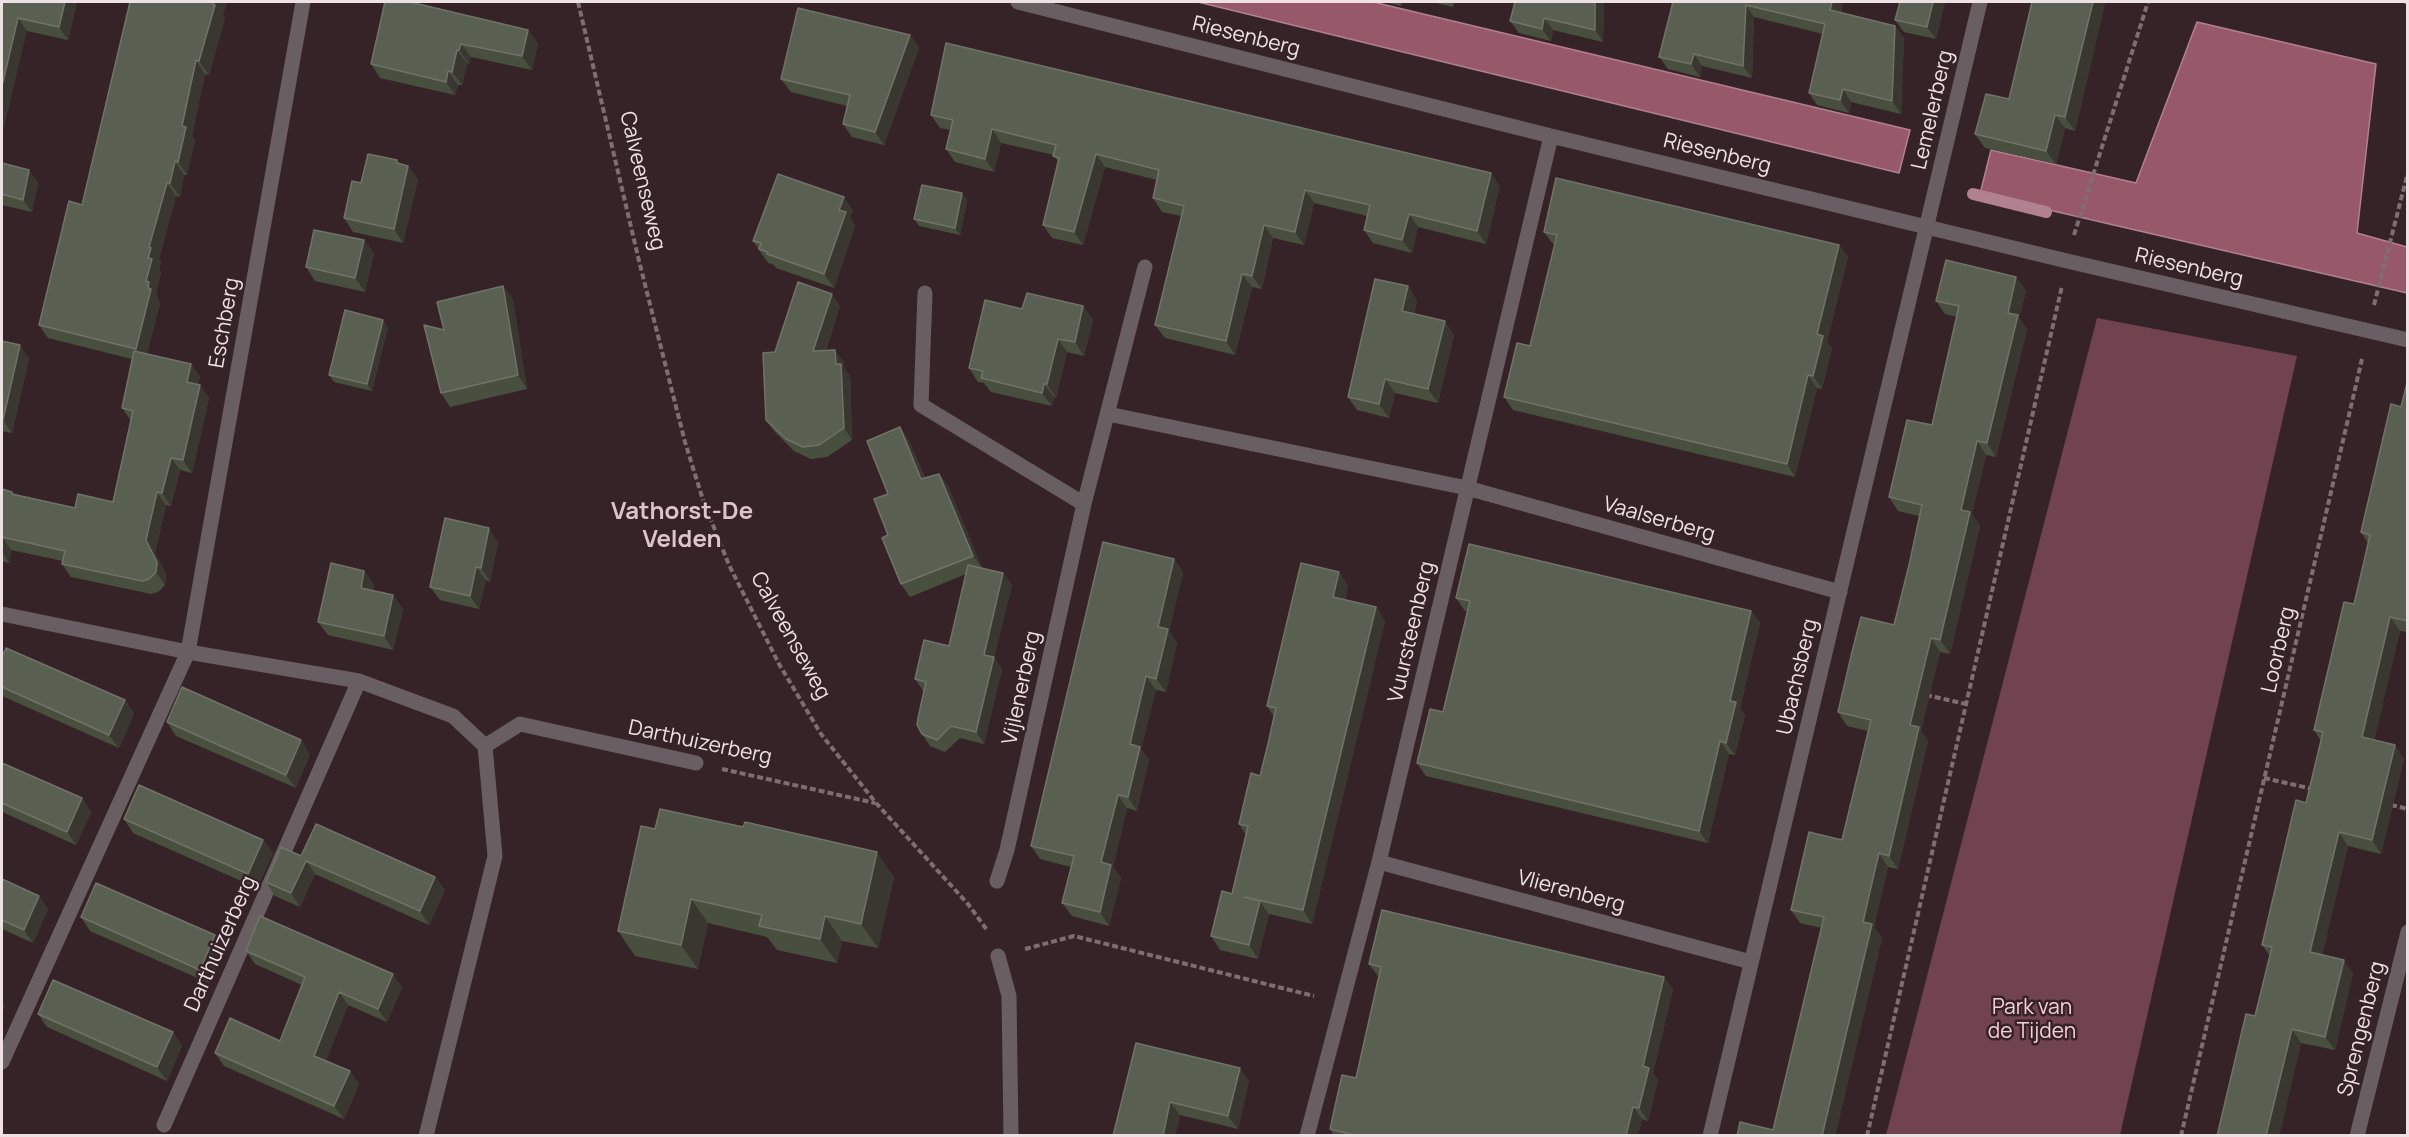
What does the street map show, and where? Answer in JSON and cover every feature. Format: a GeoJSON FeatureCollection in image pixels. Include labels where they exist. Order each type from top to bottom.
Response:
{"type":"FeatureCollection","features":[{"type":"Feature","properties":{"kind":"street","name":"Eschberg"},"geometry":{"type":"LineString","coordinates":[[188,652],[303,2]]}},
{"type":"Feature","properties":{"kind":"street","name":"Riesenberg"},"geometry":{"type":"LineString","coordinates":[[1018,2],[1551,136],[2067,261],[2408,340]]}},
{"type":"Feature","properties":{"kind":"street","name":"Lemelerberg"},"geometry":{"type":"LineString","coordinates":[[1927,227],[1980,2]]}},
{"type":"Feature","properties":{"kind":"street","name":"Vuursteenberg"},"geometry":{"type":"LineString","coordinates":[[1307,1136],[1379,862],[1551,136]]}},
{"type":"Feature","properties":{"kind":"street","name":"Ubachsberg"},"geometry":{"type":"LineString","coordinates":[[1710,1136],[1927,227]]}},
{"type":"Feature","properties":{"kind":"street","name":"Vijlenerberg"},"geometry":{"type":"LineString","coordinates":[[997,881],[1007,850],[1084,504],[1145,267]]}},
{"type":"Feature","properties":{"kind":"street"},"geometry":{"type":"LineString","coordinates":[[925,293],[921,405],[1084,504]]}},
{"type":"Feature","properties":{"kind":"street"},"geometry":{"type":"LineString","coordinates":[[1108,414],[1467,488]]}},
{"type":"Feature","properties":{"kind":"street","name":"Vaalserberg"},"geometry":{"type":"LineString","coordinates":[[1467,488],[1840,592]]}},
{"type":"Feature","properties":{"kind":"street"},"geometry":{"type":"LineString","coordinates":[[2,614],[188,652],[359,681],[453,716],[485,746],[495,856],[426,1136]]}},
{"type":"Feature","properties":{"kind":"street"},"geometry":{"type":"LineString","coordinates":[[2,1062],[188,652]]}},
{"type":"Feature","properties":{"kind":"street","name":"Darthuizerberg"},"geometry":{"type":"LineString","coordinates":[[164,1125],[359,681]]}},
{"type":"Feature","properties":{"kind":"street","name":"Darthuizerberg"},"geometry":{"type":"LineString","coordinates":[[485,746],[520,724],[696,763]]}},
{"type":"Feature","properties":{"kind":"street","name":"Vlierenberg"},"geometry":{"type":"LineString","coordinates":[[1379,862],[1751,962]]}},
{"type":"Feature","properties":{"kind":"street","name":"Sprengenberg"},"geometry":{"type":"LineString","coordinates":[[2357,1136],[2408,932]]}},
{"type":"Feature","properties":{"kind":"street"},"geometry":{"type":"LineString","coordinates":[[998,956],[1009,996],[1011,1136]]}},
{"type":"Feature","properties":{"kind":"path","name":"Calveenseweg"},"geometry":{"type":"LineString","coordinates":[[578,2],[639,261],[685,442],[703,500],[740,591],[779,664],[821,734],[876,803],[979,916],[998,956]]}},
{"type":"Feature","properties":{"kind":"path"},"geometry":{"type":"LineString","coordinates":[[1867,1136],[2067,261],[2148,2]]}},
{"type":"Feature","properties":{"kind":"path","name":"Loorberg"},"geometry":{"type":"LineString","coordinates":[[2181,1136],[2369,331],[2376,289],[2408,172]]}},
{"type":"Feature","properties":{"kind":"path"},"geometry":{"type":"LineString","coordinates":[[1921,694],[1966,704]]}},
{"type":"Feature","properties":{"kind":"path","name":"Darthuizerberg"},"geometry":{"type":"LineString","coordinates":[[696,763],[876,803]]}},
{"type":"Feature","properties":{"kind":"path"},"geometry":{"type":"LineString","coordinates":[[2264,778],[2319,790]]}},
{"type":"Feature","properties":{"kind":"path"},"geometry":{"type":"LineString","coordinates":[[2385,804],[2408,809]]}},
{"type":"Feature","properties":{"kind":"path"},"geometry":{"type":"LineString","coordinates":[[998,956],[1074,936],[1341,1003]]}},
{"type":"Feature","properties":{"kind":"green space","name":"Park van de Tijden"},"geometry":{"type":"Polygon","coordinates":[[[2097,318],[2297,356],[2120,1135],[1886,1135],[2097,318]]]}},
{"type":"Feature","properties":{"kind":"shaded area"},"geometry":{"type":"Polygon","coordinates":[[[1198,2],[1373,2],[1910,130],[1899,173],[1198,2]]]}},
{"type":"Feature","properties":{"kind":"shaded area"},"geometry":{"type":"Polygon","coordinates":[[[2197,22],[2376,64],[2357,233],[2407,247],[2407,293],[1980,194],[1991,150],[2136,183],[2197,22]]]}},
{"type":"Feature","properties":{"kind":"building"},"geometry":{"type":"Polygon","coordinates":[[[2,2],[65,2],[59,27],[18,18],[2,86],[2,2]]]}},
{"type":"Feature","properties":{"kind":"building"},"geometry":{"type":"Polygon","coordinates":[[[130,2],[214,2],[215,5],[199,61],[196,60],[182,126],[186,127],[178,162],[175,161],[170,183],[167,183],[149,247],[151,248],[148,258],[152,259],[146,281],[149,282],[148,288],[151,289],[136,349],[39,325],[69,201],[82,205],[130,2]]]}},
{"type":"Feature","properties":{"kind":"building"},"geometry":{"type":"Polygon","coordinates":[[[385,2],[410,2],[528,30],[522,56],[461,44],[457,50],[452,72],[448,71],[446,82],[371,64],[385,2]]]}},
{"type":"Feature","properties":{"kind":"building"},"geometry":{"type":"Polygon","coordinates":[[[1515,2],[1595,2],[1595,30],[1544,18],[1542,29],[1510,21],[1515,2]]]}},
{"type":"Feature","properties":{"kind":"building"},"geometry":{"type":"Polygon","coordinates":[[[1673,2],[1832,2],[1830,10],[1895,26],[1892,101],[1843,89],[1840,100],[1809,93],[1825,24],[1746,5],[1743,66],[1694,54],[1691,64],[1659,57],[1673,2]]]}},
{"type":"Feature","properties":{"kind":"building"},"geometry":{"type":"Polygon","coordinates":[[[1900,2],[1933,2],[1927,27],[1895,20],[1900,2]]]}},
{"type":"Feature","properties":{"kind":"building"},"geometry":{"type":"Polygon","coordinates":[[[2032,2],[2093,2],[2065,117],[2055,115],[2046,151],[1975,134],[1986,94],[2009,99],[2032,2]]]}},
{"type":"Feature","properties":{"kind":"building"},"geometry":{"type":"Polygon","coordinates":[[[798,8],[910,35],[875,132],[843,124],[850,95],[781,79],[798,8]]]}},
{"type":"Feature","properties":{"kind":"building"},"geometry":{"type":"Polygon","coordinates":[[[946,43],[1491,173],[1477,231],[1409,214],[1402,240],[1364,230],[1370,205],[1305,190],[1295,232],[1264,225],[1252,276],[1242,274],[1226,341],[1155,325],[1184,206],[1153,198],[1159,170],[1096,154],[1074,232],[1043,225],[1059,158],[1053,156],[1056,145],[992,129],[985,159],[946,149],[953,120],[931,115],[946,43]]]}},
{"type":"Feature","properties":{"kind":"building"},"geometry":{"type":"Polygon","coordinates":[[[368,154],[397,160],[397,163],[408,166],[394,229],[344,218],[352,181],[361,183],[368,154]]]}},
{"type":"Feature","properties":{"kind":"building"},"geometry":{"type":"Polygon","coordinates":[[[2,163],[29,170],[23,200],[2,194],[2,163]]]}},
{"type":"Feature","properties":{"kind":"building"},"geometry":{"type":"Polygon","coordinates":[[[778,174],[844,197],[839,210],[846,212],[824,274],[767,254],[759,249],[761,243],[753,241],[778,174]]]}},
{"type":"Feature","properties":{"kind":"building"},"geometry":{"type":"Polygon","coordinates":[[[1556,178],[1839,245],[1817,334],[1823,336],[1813,376],[1808,375],[1787,464],[1504,397],[1517,343],[1530,346],[1557,235],[1544,232],[1556,178]]]}},
{"type":"Feature","properties":{"kind":"building"},"geometry":{"type":"Polygon","coordinates":[[[922,185],[962,193],[955,228],[914,219],[922,185]]]}},
{"type":"Feature","properties":{"kind":"building"},"geometry":{"type":"Polygon","coordinates":[[[314,230],[364,240],[355,278],[306,267],[314,230]]]}},
{"type":"Feature","properties":{"kind":"building"},"geometry":{"type":"Polygon","coordinates":[[[1946,260],[2016,277],[2008,313],[2018,315],[1987,443],[1977,441],[1961,510],[1970,512],[1940,640],[1931,638],[1910,725],[1919,727],[1889,856],[1879,853],[1863,922],[1872,924],[1822,1136],[1737,1136],[1740,1122],[1773,1130],[1824,917],[1791,910],[1809,832],[1842,840],[1871,720],[1838,712],[1852,652],[1861,617],[1894,625],[1909,565],[1922,505],[1889,497],[1907,420],[1932,425],[1959,306],[1936,301],[1946,260]]]}},
{"type":"Feature","properties":{"kind":"building"},"geometry":{"type":"Polygon","coordinates":[[[1375,279],[1408,286],[1402,311],[1445,321],[1428,389],[1385,379],[1379,404],[1348,397],[1375,279]]]}},
{"type":"Feature","properties":{"kind":"building"},"geometry":{"type":"Polygon","coordinates":[[[798,282],[832,294],[813,351],[835,350],[836,364],[841,364],[844,428],[819,445],[803,447],[786,439],[766,420],[763,353],[775,352],[798,282]]]}},
{"type":"Feature","properties":{"kind":"building"},"geometry":{"type":"Polygon","coordinates":[[[503,286],[518,375],[441,393],[424,325],[444,330],[437,302],[503,286]]]}},
{"type":"Feature","properties":{"kind":"building"},"geometry":{"type":"Polygon","coordinates":[[[1027,293],[1083,306],[1075,342],[1058,339],[1047,384],[1044,384],[1042,393],[981,378],[983,371],[969,368],[985,300],[1022,309],[1027,293]]]}},
{"type":"Feature","properties":{"kind":"building"},"geometry":{"type":"Polygon","coordinates":[[[345,310],[383,320],[367,384],[329,375],[345,310]]]}},
{"type":"Feature","properties":{"kind":"building"},"geometry":{"type":"Polygon","coordinates":[[[2,341],[20,345],[3,420],[2,420],[2,341]]]}},
{"type":"Feature","properties":{"kind":"building"},"geometry":{"type":"Polygon","coordinates":[[[134,351],[191,364],[187,382],[200,385],[183,460],[171,458],[162,493],[157,492],[146,540],[157,562],[156,572],[149,579],[142,581],[62,564],[65,551],[2,537],[2,489],[12,494],[75,508],[78,494],[113,502],[133,411],[122,408],[134,351]]]}},
{"type":"Feature","properties":{"kind":"building"},"geometry":{"type":"Polygon","coordinates":[[[2408,379],[2408,621],[2390,617],[2362,737],[2395,745],[2372,840],[2339,832],[2310,952],[2344,960],[2325,1037],[2292,1029],[2266,1136],[2217,1136],[2246,1014],[2255,1016],[2272,947],[2262,945],[2296,800],[2306,803],[2323,732],[2314,730],[2344,602],[2354,604],[2370,535],[2361,532],[2391,404],[2401,407],[2408,379]]]}},
{"type":"Feature","properties":{"kind":"building"},"geometry":{"type":"Polygon","coordinates":[[[900,427],[921,479],[939,474],[973,556],[901,584],[882,538],[888,535],[874,499],[888,494],[867,441],[900,427]]]}},
{"type":"Feature","properties":{"kind":"building"},"geometry":{"type":"Polygon","coordinates":[[[445,518],[489,528],[481,568],[476,567],[470,596],[430,587],[445,518]]]}},
{"type":"Feature","properties":{"kind":"building"},"geometry":{"type":"Polygon","coordinates":[[[1103,542],[1174,559],[1158,627],[1168,629],[1156,679],[1146,676],[1130,744],[1140,747],[1128,797],[1118,795],[1101,862],[1111,865],[1100,912],[1062,903],[1074,856],[1031,846],[1103,542]]]}},
{"type":"Feature","properties":{"kind":"building"},"geometry":{"type":"Polygon","coordinates":[[[1469,544],[1751,611],[1730,701],[1736,702],[1726,743],[1720,741],[1699,831],[1417,763],[1430,709],[1443,712],[1470,601],[1456,598],[1469,544]]]}},
{"type":"Feature","properties":{"kind":"building"},"geometry":{"type":"Polygon","coordinates":[[[331,563],[364,571],[361,588],[393,595],[384,636],[318,622],[331,563]]]}},
{"type":"Feature","properties":{"kind":"building"},"geometry":{"type":"Polygon","coordinates":[[[1301,563],[1339,572],[1333,597],[1376,607],[1303,910],[1244,897],[1260,901],[1249,945],[1211,936],[1222,891],[1232,894],[1248,826],[1239,824],[1251,773],[1260,776],[1268,744],[1276,708],[1267,706],[1301,563]]]}},
{"type":"Feature","properties":{"kind":"building"},"geometry":{"type":"Polygon","coordinates":[[[968,565],[1003,573],[984,655],[994,657],[976,732],[951,726],[937,740],[922,734],[917,725],[926,682],[915,679],[924,640],[949,646],[968,565]]]}},
{"type":"Feature","properties":{"kind":"building"},"geometry":{"type":"Polygon","coordinates":[[[6,648],[125,700],[109,735],[2,687],[2,657],[6,648]]]}},
{"type":"Feature","properties":{"kind":"building"},"geometry":{"type":"Polygon","coordinates":[[[182,687],[301,740],[286,775],[167,722],[182,687]]]}},
{"type":"Feature","properties":{"kind":"building"},"geometry":{"type":"Polygon","coordinates":[[[2,763],[82,798],[67,832],[2,803],[2,763]]]}},
{"type":"Feature","properties":{"kind":"building"},"geometry":{"type":"Polygon","coordinates":[[[139,785],[263,840],[248,874],[124,819],[139,785]]]}},
{"type":"Feature","properties":{"kind":"building"},"geometry":{"type":"Polygon","coordinates":[[[660,809],[743,827],[745,822],[877,852],[861,924],[825,916],[820,939],[759,926],[762,915],[691,899],[681,945],[618,931],[641,826],[655,829],[660,809]]]}},
{"type":"Feature","properties":{"kind":"building"},"geometry":{"type":"Polygon","coordinates":[[[316,824],[435,877],[420,911],[306,861],[291,893],[266,882],[281,847],[301,856],[316,824]]]}},
{"type":"Feature","properties":{"kind":"building"},"geometry":{"type":"Polygon","coordinates":[[[2,879],[39,896],[24,930],[2,920],[2,879]]]}},
{"type":"Feature","properties":{"kind":"building"},"geometry":{"type":"Polygon","coordinates":[[[96,883],[215,935],[200,970],[81,917],[96,883]]]}},
{"type":"Feature","properties":{"kind":"building"},"geometry":{"type":"Polygon","coordinates":[[[1382,910],[1664,977],[1643,1066],[1649,1068],[1639,1108],[1633,1107],[1626,1136],[1358,1136],[1330,1129],[1342,1075],[1356,1078],[1381,967],[1369,964],[1382,910]]]}},
{"type":"Feature","properties":{"kind":"building"},"geometry":{"type":"Polygon","coordinates":[[[260,916],[393,974],[378,1009],[339,992],[314,1056],[350,1071],[334,1106],[215,1053],[230,1018],[280,1041],[305,977],[246,951],[260,916]]]}},
{"type":"Feature","properties":{"kind":"building"},"geometry":{"type":"Polygon","coordinates":[[[53,980],[173,1032],[157,1067],[38,1014],[53,980]]]}},
{"type":"Feature","properties":{"kind":"building"},"geometry":{"type":"Polygon","coordinates":[[[1136,1043],[1240,1068],[1228,1116],[1170,1102],[1163,1136],[1113,1136],[1136,1043]]]}},
{"type":"Feature","properties":{"kind":"waterway"},"geometry":{"type":"LineString","coordinates":[[1973,194],[2046,212]]}},
{"type":"Feature","properties":{"kind":"district","name":"Vathorst-De Velden"},"geometry":{"type":"Point","coordinates":[682,526]}}]}
